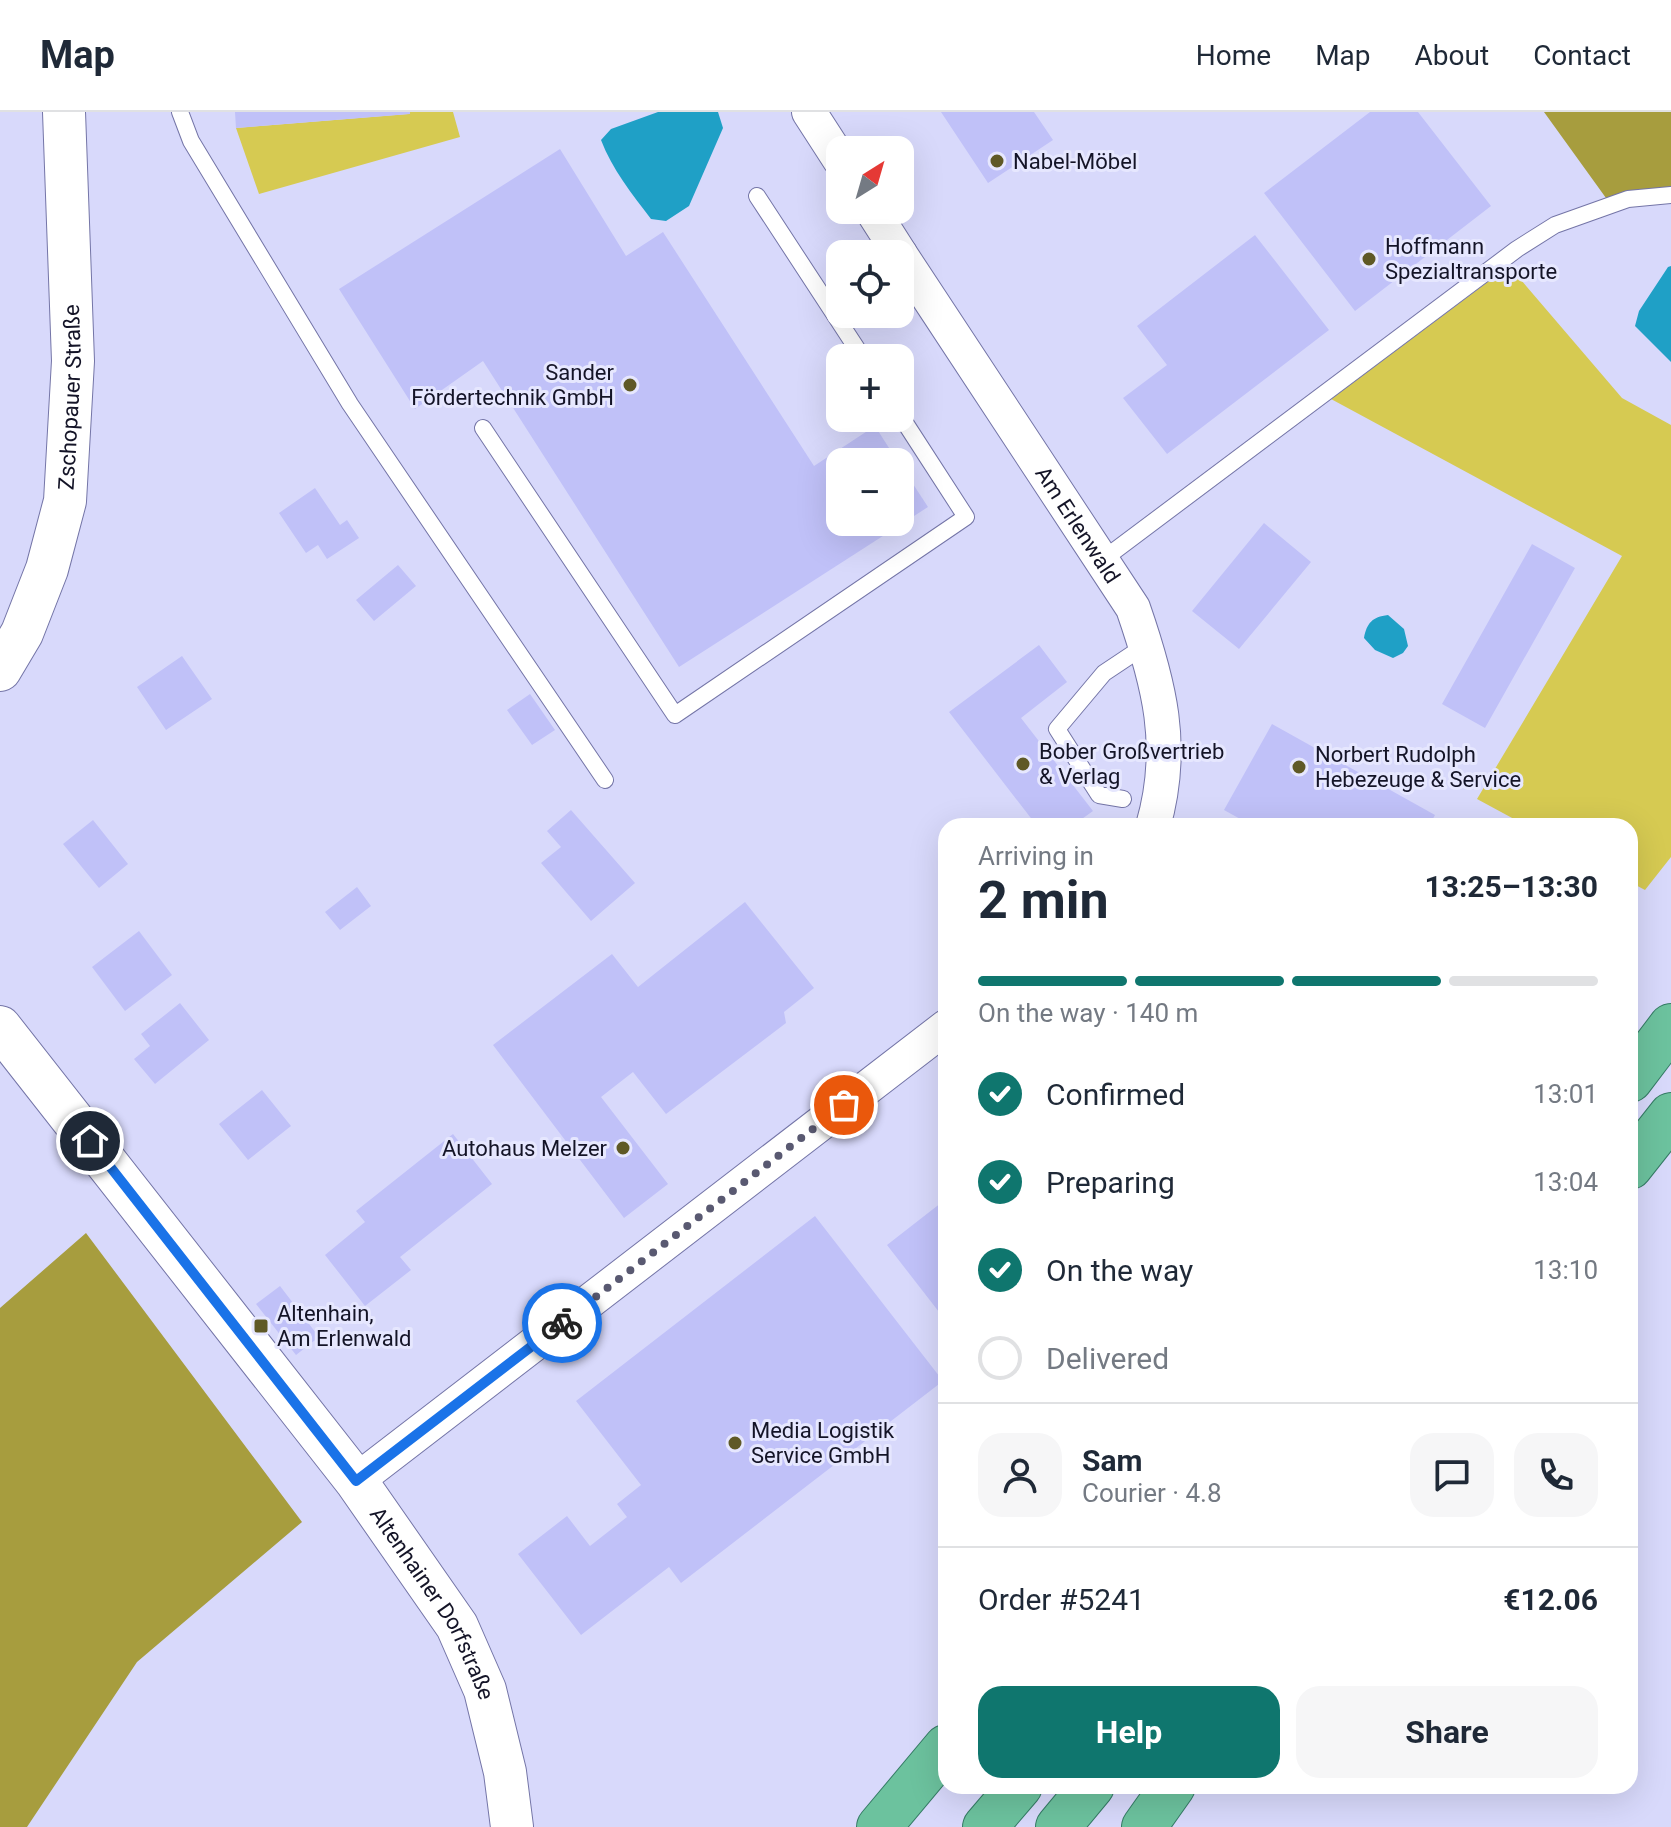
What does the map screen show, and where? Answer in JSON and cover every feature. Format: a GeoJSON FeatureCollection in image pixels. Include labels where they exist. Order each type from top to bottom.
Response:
{"type":"FeatureCollection","features":[{"type":"Feature","properties":{"kind":"highway"},"geometry":{"type":"LineString","coordinates":[[1638,1069],[1671,1026]]}},
{"type":"Feature","properties":{"kind":"highway"},"geometry":{"type":"LineString","coordinates":[[1638,1157],[1671,1115]]}},
{"type":"Feature","properties":{"kind":"highway"},"geometry":{"type":"LineString","coordinates":[[879,1827],[938,1757]]}},
{"type":"Feature","properties":{"kind":"highway"},"geometry":{"type":"LineString","coordinates":[[985,1827],[1013,1794]]}},
{"type":"Feature","properties":{"kind":"highway"},"geometry":{"type":"LineString","coordinates":[[1058,1827],[1085,1794]]}},
{"type":"Feature","properties":{"kind":"highway"},"geometry":{"type":"LineString","coordinates":[[1144,1827],[1167,1794]]}},
{"type":"Feature","properties":{"kind":"street","name":"Zschopauer Straße"},"geometry":{"type":"LineString","coordinates":[[0,670],[22,633],[47,569],[65,501],[73,361],[64,112]]}},
{"type":"Feature","properties":{"kind":"street"},"geometry":{"type":"LineString","coordinates":[[809,112],[826,138]]}},
{"type":"Feature","properties":{"kind":"street","name":"Am Erlenwald"},"geometry":{"type":"LineString","coordinates":[[914,278],[1133,608],[1146,645],[1165,730],[1164,779],[1155,818]]}},
{"type":"Feature","properties":{"kind":"street","name":"Altenhainer Dorfstraße"},"geometry":{"type":"LineString","coordinates":[[0,1027],[356,1481],[457,1626],[485,1690],[505,1772],[512,1827]]}},
{"type":"Feature","properties":{"kind":"street"},"geometry":{"type":"LineString","coordinates":[[356,1481],[938,1033]]}},
{"type":"Feature","properties":{"kind":"lane"},"geometry":{"type":"LineString","coordinates":[[180,112],[191,141],[350,404],[605,780]]}},
{"type":"Feature","properties":{"kind":"lane"},"geometry":{"type":"LineString","coordinates":[[1101,561],[1517,249],[1555,225],[1628,199],[1671,195]]}},
{"type":"Feature","properties":{"kind":"lane"},"geometry":{"type":"LineString","coordinates":[[757,196],[826,293]]}},
{"type":"Feature","properties":{"kind":"lane"},"geometry":{"type":"LineString","coordinates":[[483,428],[675,715],[966,517],[911,432]]}},
{"type":"Feature","properties":{"kind":"lane"},"geometry":{"type":"LineString","coordinates":[[1123,799],[1099,795],[1057,729],[1104,673],[1146,645]]}},
{"type":"Feature","properties":{"kind":"shaded area"},"geometry":{"type":"Polygon","coordinates":[[[453,112],[460,137],[259,194],[236,128],[408,114],[453,112]]]}},
{"type":"Feature","properties":{"kind":"shaded area"},"geometry":{"type":"Polygon","coordinates":[[[1544,112],[1671,112],[1671,201],[1606,198],[1544,112]]]}},
{"type":"Feature","properties":{"kind":"shaded area"},"geometry":{"type":"Polygon","coordinates":[[[1509,266],[1622,398],[1671,425],[1671,857],[1645,890],[1638,886],[1638,818],[1512,818],[1477,799],[1622,556],[1331,399],[1509,266]]]}},
{"type":"Feature","properties":{"kind":"shaded area"},"geometry":{"type":"Polygon","coordinates":[[[86,1233],[302,1522],[137,1662],[27,1827],[0,1827],[0,1308],[86,1233]]]}},
{"type":"Feature","properties":{"kind":"water"},"geometry":{"type":"Polygon","coordinates":[[[658,112],[718,112],[723,128],[689,206],[666,221],[651,219],[617,171],[601,140],[611,129],[658,112]]]}},
{"type":"Feature","properties":{"kind":"water"},"geometry":{"type":"Polygon","coordinates":[[[1671,266],[1671,362],[1635,326],[1639,311],[1671,266]]]}},
{"type":"Feature","properties":{"kind":"water"},"geometry":{"type":"Polygon","coordinates":[[[1388,615],[1404,629],[1408,646],[1393,658],[1375,650],[1364,638],[1371,622],[1388,615]]]}},
{"type":"Feature","properties":{"kind":"building"},"geometry":{"type":"Polygon","coordinates":[[[235,112],[410,112],[410,114],[236,128],[235,112]]]}},
{"type":"Feature","properties":{"kind":"building","name":"Nabel-Möbel"},"geometry":{"type":"Polygon","coordinates":[[[941,112],[1034,112],[1053,140],[988,183],[941,112]]]}},
{"type":"Feature","properties":{"kind":"building","name":"Hoffmann Spezialtransporte"},"geometry":{"type":"Polygon","coordinates":[[[1370,112],[1418,112],[1491,206],[1355,311],[1264,193],[1370,112]]]}},
{"type":"Feature","properties":{"kind":"building","name":"Sander Fördertechnik GmbH"},"geometry":{"type":"Polygon","coordinates":[[[560,149],[626,256],[663,232],[814,466],[826,458],[826,536],[883,536],[679,667],[483,361],[415,409],[339,289],[560,149]]]}},
{"type":"Feature","properties":{"kind":"building"},"geometry":{"type":"Polygon","coordinates":[[[1255,235],[1329,330],[1167,454],[1123,398],[1167,365],[1137,326],[1255,235]]]}},
{"type":"Feature","properties":{"kind":"building","name":"Sander Fördertechnik GmbH"},"geometry":{"type":"Polygon","coordinates":[[[866,432],[879,432],[889,448],[841,448],[866,432]]]}},
{"type":"Feature","properties":{"kind":"building","name":"Sander Fördertechnik GmbH"},"geometry":{"type":"Polygon","coordinates":[[[914,486],[928,507],[914,516],[914,486]]]}},
{"type":"Feature","properties":{"kind":"building"},"geometry":{"type":"Polygon","coordinates":[[[315,488],[340,525],[347,520],[359,538],[327,559],[318,545],[306,553],[279,513],[315,488]]]}},
{"type":"Feature","properties":{"kind":"building"},"geometry":{"type":"Polygon","coordinates":[[[1264,523],[1311,562],[1239,649],[1192,611],[1264,523]]]}},
{"type":"Feature","properties":{"kind":"building"},"geometry":{"type":"Polygon","coordinates":[[[1532,544],[1575,568],[1485,728],[1442,704],[1532,544]]]}},
{"type":"Feature","properties":{"kind":"building"},"geometry":{"type":"Polygon","coordinates":[[[398,565],[416,586],[374,621],[356,600],[398,565]]]}},
{"type":"Feature","properties":{"kind":"building","name":"Bober Großvertrieb & Verlag"},"geometry":{"type":"Polygon","coordinates":[[[1039,645],[1067,682],[1021,718],[1093,811],[1083,818],[1031,818],[949,712],[1039,645]]]}},
{"type":"Feature","properties":{"kind":"building"},"geometry":{"type":"Polygon","coordinates":[[[182,656],[212,699],[166,730],[137,687],[182,656]]]}},
{"type":"Feature","properties":{"kind":"building"},"geometry":{"type":"Polygon","coordinates":[[[530,694],[555,730],[532,745],[507,710],[530,694]]]}},
{"type":"Feature","properties":{"kind":"building","name":"Norbert Rudolph Hebezeuge & Service"},"geometry":{"type":"Polygon","coordinates":[[[1272,724],[1435,815],[1433,818],[1238,818],[1224,810],[1272,724]]]}},
{"type":"Feature","properties":{"kind":"building"},"geometry":{"type":"Polygon","coordinates":[[[571,810],[635,883],[591,921],[541,863],[561,847],[547,831],[571,810]]]}},
{"type":"Feature","properties":{"kind":"building"},"geometry":{"type":"Polygon","coordinates":[[[93,820],[128,864],[99,888],[63,844],[93,820]]]}},
{"type":"Feature","properties":{"kind":"building"},"geometry":{"type":"Polygon","coordinates":[[[357,887],[371,906],[340,930],[325,912],[357,887]]]}},
{"type":"Feature","properties":{"kind":"building"},"geometry":{"type":"Polygon","coordinates":[[[745,902],[814,988],[784,1012],[786,1023],[666,1114],[633,1072],[601,1097],[668,1184],[624,1218],[493,1045],[612,954],[638,987],[745,902]]]}},
{"type":"Feature","properties":{"kind":"building"},"geometry":{"type":"Polygon","coordinates":[[[139,931],[172,975],[125,1011],[92,967],[139,931]]]}},
{"type":"Feature","properties":{"kind":"building"},"geometry":{"type":"Polygon","coordinates":[[[180,1003],[209,1040],[155,1084],[134,1059],[150,1046],[141,1034],[180,1003]]]}},
{"type":"Feature","properties":{"kind":"building"},"geometry":{"type":"Polygon","coordinates":[[[262,1090],[291,1126],[248,1160],[219,1124],[262,1090]]]}},
{"type":"Feature","properties":{"kind":"building"},"geometry":{"type":"Polygon","coordinates":[[[453,1134],[492,1184],[400,1257],[411,1270],[365,1306],[325,1255],[365,1222],[356,1211],[453,1134]]]}},
{"type":"Feature","properties":{"kind":"building"},"geometry":{"type":"Polygon","coordinates":[[[938,1205],[938,1311],[887,1245],[938,1205]]]}},
{"type":"Feature","properties":{"kind":"building","name":"Media Logistik Service GmbH"},"geometry":{"type":"Polygon","coordinates":[[[815,1216],[938,1375],[938,1385],[681,1583],[669,1567],[581,1635],[518,1554],[567,1516],[590,1546],[627,1517],[617,1504],[641,1485],[576,1401],[815,1216]]]}},
{"type":"Feature","properties":{"kind":"building"},"geometry":{"type":"Polygon","coordinates":[[[280,1286],[319,1337],[296,1355],[256,1304],[280,1286]]]}},
{"type":"Feature","properties":{"kind":"way so far"},"geometry":{"type":"LineString","coordinates":[[562,1323],[844,1105]]}},
{"type":"Feature","properties":{"kind":"place","name":"Nabel-Möbel"},"geometry":{"type":"Point","coordinates":[997,161]}},
{"type":"Feature","properties":{"kind":"place","name":"Hoffmann Spezialtransporte"},"geometry":{"type":"Point","coordinates":[1369,259]}},
{"type":"Feature","properties":{"kind":"place","name":"Sander Fördertechnik GmbH"},"geometry":{"type":"Point","coordinates":[630,385]}},
{"type":"Feature","properties":{"kind":"place","name":"Bober Großvertrieb & Verlag"},"geometry":{"type":"Point","coordinates":[1023,764]}},
{"type":"Feature","properties":{"kind":"place","name":"Norbert Rudolph Hebezeuge & Service"},"geometry":{"type":"Point","coordinates":[1299,767]}},
{"type":"Feature","properties":{"kind":"place","name":"Autohaus Melzer"},"geometry":{"type":"Point","coordinates":[623,1148]}},
{"type":"Feature","properties":{"kind":"place","name":"Altenhain, Am Erlenwald"},"geometry":{"type":"Point","coordinates":[261,1326]}},
{"type":"Feature","properties":{"kind":"place","name":"Media Logistik Service GmbH"},"geometry":{"type":"Point","coordinates":[735,1443]}},
{"type":"Feature","properties":{"kind":"route"},"geometry":{"type":"LineString","coordinates":[[90,1141],[356,1481],[562,1323]]}}]}
